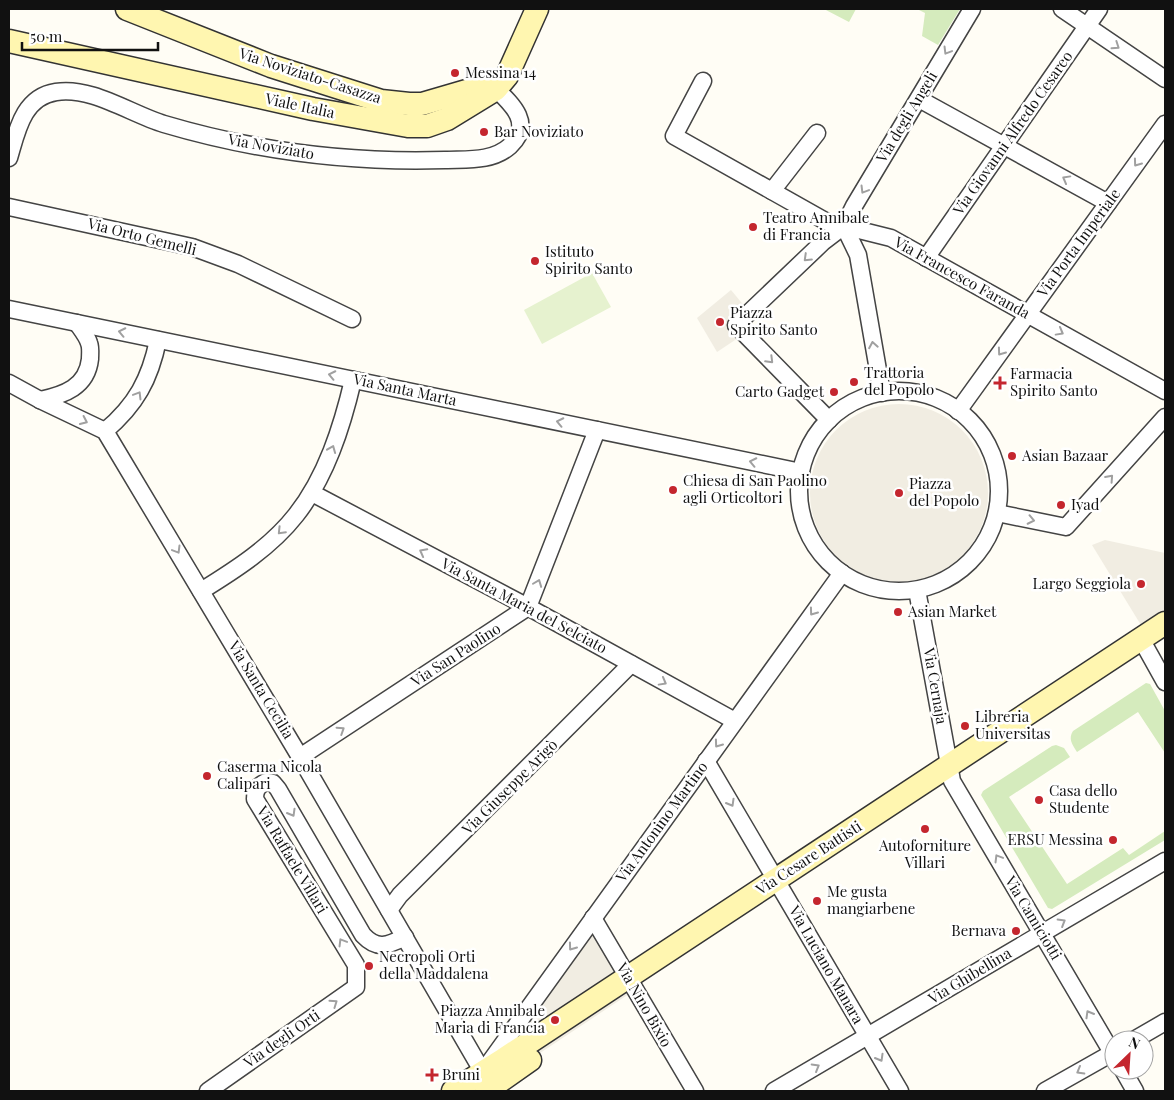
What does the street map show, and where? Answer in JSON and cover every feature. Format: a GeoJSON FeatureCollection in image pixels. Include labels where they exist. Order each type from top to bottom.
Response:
{"type":"FeatureCollection","features":[{"type":"Feature","properties":{"kind":"main road","name":"Via Noviziato-Casazza"},"geometry":{"type":"LineString","coordinates":[[126,9],[271,66],[381,100],[422,104],[489,84],[496,89]]}},
{"type":"Feature","properties":{"kind":"main road","name":"Viale Italia"},"geometry":{"type":"LineString","coordinates":[[9,41],[313,109],[398,126],[417,126],[437,123],[496,89],[507,76],[537,9]]}},
{"type":"Feature","properties":{"kind":"main road","name":"Via Cesare Battisti"},"geometry":{"type":"LineString","coordinates":[[453,1091],[489,1085],[504,1059],[631,984],[1151,644],[1165,623]]}},
{"type":"Feature","properties":{"kind":"street","name":"Via degli Angeli"},"geometry":{"type":"LineString","coordinates":[[844,226],[854,206],[972,9]]}},
{"type":"Feature","properties":{"kind":"street"},"geometry":{"type":"LineString","coordinates":[[1062,9],[1165,79]]}},
{"type":"Feature","properties":{"kind":"street","name":"Via Giovanni Alfredo Cesareo"},"geometry":{"type":"LineString","coordinates":[[926,258],[1099,9]]}},
{"type":"Feature","properties":{"kind":"street","name":"Via Francesco Faranda"},"geometry":{"type":"LineString","coordinates":[[703,81],[674,136],[827,222],[891,238],[1165,391]]}},
{"type":"Feature","properties":{"kind":"street","name":"Via Noviziato"},"geometry":{"type":"LineString","coordinates":[[9,158],[20,124],[29,106],[47,94],[62,91],[91,96],[163,124],[255,146],[360,160],[404,161],[491,157],[510,145],[520,126],[520,118],[517,111],[496,89]]}},
{"type":"Feature","properties":{"kind":"street"},"geometry":{"type":"LineString","coordinates":[[918,99],[1108,203]]}},
{"type":"Feature","properties":{"kind":"street","name":"Via Porta Imperiale"},"geometry":{"type":"LineString","coordinates":[[958,411],[1165,124]]}},
{"type":"Feature","properties":{"kind":"street"},"geometry":{"type":"LineString","coordinates":[[772,191],[817,133]]}},
{"type":"Feature","properties":{"kind":"street","name":"Via Orto Gemelli"},"geometry":{"type":"LineString","coordinates":[[9,207],[192,247],[238,264],[352,319]]}},
{"type":"Feature","properties":{"kind":"street"},"geometry":{"type":"LineString","coordinates":[[829,420],[736,325],[823,242],[844,226],[858,255],[882,393]]}},
{"type":"Feature","properties":{"kind":"street","name":"Via Santa Marta"},"geometry":{"type":"LineString","coordinates":[[9,309],[801,472]]}},
{"type":"Feature","properties":{"kind":"street"},"geometry":{"type":"LineString","coordinates":[[40,400],[62,395],[74,387],[84,376],[89,365],[89,343],[77,323]]}},
{"type":"Feature","properties":{"kind":"street"},"geometry":{"type":"LineString","coordinates":[[9,383],[40,400],[105,430],[130,407],[140,391],[149,375],[158,340]]}},
{"type":"Feature","properties":{"kind":"street"},"geometry":{"type":"LineString","coordinates":[[201,592],[263,548],[296,516],[312,493],[338,433],[353,380]]}},
{"type":"Feature","properties":{"kind":"street"},"geometry":{"type":"LineString","coordinates":[[882,393],[922,394],[941,401],[958,411],[979,431],[993,456],[999,484],[997,513],[992,529],[984,544],[962,569],[949,578],[917,590],[886,590],[863,584],[842,573],[819,550],[810,536],[800,505],[799,488],[801,472],[811,444],[829,420],[854,402],[882,393]]}},
{"type":"Feature","properties":{"kind":"street"},"geometry":{"type":"LineString","coordinates":[[997,513],[1066,527],[1165,418]]}},
{"type":"Feature","properties":{"kind":"street","name":"Via Santa Cecilia"},"geometry":{"type":"LineString","coordinates":[[105,430],[300,757],[489,1085]]}},
{"type":"Feature","properties":{"kind":"street"},"geometry":{"type":"LineString","coordinates":[[528,607],[598,430]]}},
{"type":"Feature","properties":{"kind":"street","name":"Via Santa Maria del Selciato"},"geometry":{"type":"LineString","coordinates":[[312,493],[528,607],[735,722]]}},
{"type":"Feature","properties":{"kind":"street","name":"Via Antonino Martino"},"geometry":{"type":"LineString","coordinates":[[489,1085],[593,918],[842,573]]}},
{"type":"Feature","properties":{"kind":"street","name":"Via Cernaja"},"geometry":{"type":"LineString","coordinates":[[917,590],[951,774]]}},
{"type":"Feature","properties":{"kind":"street","name":"Via San Paolino"},"geometry":{"type":"LineString","coordinates":[[300,757],[528,607]]}},
{"type":"Feature","properties":{"kind":"street"},"geometry":{"type":"LineString","coordinates":[[1151,644],[1165,682]]}},
{"type":"Feature","properties":{"kind":"street","name":"Via Giuseppe Arigò"},"geometry":{"type":"LineString","coordinates":[[389,910],[400,895],[632,664]]}},
{"type":"Feature","properties":{"kind":"street","name":"Via Luciano Manara"},"geometry":{"type":"LineString","coordinates":[[706,761],[900,1091]]}},
{"type":"Feature","properties":{"kind":"street","name":"Via Camiciotti"},"geometry":{"type":"LineString","coordinates":[[951,774],[1104,1038]]}},
{"type":"Feature","properties":{"kind":"street","name":"Via Raffaele Villari"},"geometry":{"type":"LineString","coordinates":[[356,987],[356,966],[255,799],[255,792],[258,786],[266,782],[273,784],[278,789],[362,935],[369,942],[380,946],[393,943],[405,937]]}},
{"type":"Feature","properties":{"kind":"street","name":"Via Ghibellina"},"geometry":{"type":"LineString","coordinates":[[774,1091],[1165,860]]}},
{"type":"Feature","properties":{"kind":"street","name":"Via Nino Bixio"},"geometry":{"type":"LineString","coordinates":[[593,918],[695,1091]]}},
{"type":"Feature","properties":{"kind":"street","name":"Via degli Orti"},"geometry":{"type":"LineString","coordinates":[[208,1091],[356,987]]}},
{"type":"Feature","properties":{"kind":"street"},"geometry":{"type":"LineString","coordinates":[[1151,1030],[1165,1022]]}},
{"type":"Feature","properties":{"kind":"street"},"geometry":{"type":"LineString","coordinates":[[1045,1091],[1104,1058]]}},
{"type":"Feature","properties":{"kind":"street"},"geometry":{"type":"LineString","coordinates":[[1129,1080],[1135,1091]]}},
{"type":"Feature","properties":{"kind":"green space"},"geometry":{"type":"Polygon","coordinates":[[[824,9],[856,9],[849,22],[824,9]]]}},
{"type":"Feature","properties":{"kind":"green space"},"geometry":{"type":"Polygon","coordinates":[[[917,9],[960,9],[938,45],[922,36],[925,13],[917,9]]]}},
{"type":"Feature","properties":{"kind":"green space"},"geometry":{"type":"Polygon","coordinates":[[[592,273],[611,307],[542,344],[524,310],[592,273]]]}},
{"type":"Feature","properties":{"kind":"green space"},"geometry":{"type":"Polygon","coordinates":[[[1146,683],[1150,684],[1165,711],[1165,753],[1138,712],[1077,752],[1071,739],[1073,731],[1146,683]]]}},
{"type":"Feature","properties":{"kind":"green space"},"geometry":{"type":"Polygon","coordinates":[[[1056,745],[1064,748],[1070,757],[1009,797],[1067,884],[1123,848],[1129,855],[1165,831],[1165,840],[1052,909],[1048,908],[981,795],[983,791],[1056,745]]]}},
{"type":"Feature","properties":{"kind":"shaded area","name":"Piazza Spirito Santo"},"geometry":{"type":"Polygon","coordinates":[[[731,290],[750,313],[744,334],[717,352],[697,318],[731,290]]]}},
{"type":"Feature","properties":{"kind":"shaded area","name":"Piazza del Popolo"},"geometry":{"type":"Polygon","coordinates":[[[899,404],[933,411],[948,419],[962,430],[973,444],[981,459],[988,493],[981,527],[973,542],[962,556],[948,567],[933,575],[899,582],[865,575],[850,567],[836,556],[825,542],[817,527],[810,493],[817,459],[825,444],[836,430],[850,419],[865,411],[899,404]]]}},
{"type":"Feature","properties":{"kind":"shaded area","name":"Largo Seggiola"},"geometry":{"type":"Polygon","coordinates":[[[1105,540],[1165,553],[1165,616],[1144,630],[1092,545],[1105,540]]]}},
{"type":"Feature","properties":{"kind":"shaded area","name":"Piazza Annibale Maria di Francia"},"geometry":{"type":"Polygon","coordinates":[[[593,918],[635,990],[513,1071],[482,1072],[593,918]]]}},
{"type":"Feature","properties":{"kind":"place","name":"Messina 14"},"geometry":{"type":"Point","coordinates":[455,73]}},
{"type":"Feature","properties":{"kind":"place","name":"Bar Noviziato"},"geometry":{"type":"Point","coordinates":[484,132]}},
{"type":"Feature","properties":{"kind":"place","name":"Teatro Annibale di Francia"},"geometry":{"type":"Point","coordinates":[753,227]}},
{"type":"Feature","properties":{"kind":"place","name":"Istituto Spirito Santo"},"geometry":{"type":"Point","coordinates":[535,261]}},
{"type":"Feature","properties":{"kind":"place","name":"Piazza Spirito Santo"},"geometry":{"type":"Point","coordinates":[720,322]}},
{"type":"Feature","properties":{"kind":"place","name":"Trattoria del Popolo"},"geometry":{"type":"Point","coordinates":[854,382]}},
{"type":"Feature","properties":{"kind":"place","name":"Farmacia Spirito Santo"},"geometry":{"type":"Point","coordinates":[1000,383]}},
{"type":"Feature","properties":{"kind":"place","name":"Carto Gadget"},"geometry":{"type":"Point","coordinates":[834,392]}},
{"type":"Feature","properties":{"kind":"place","name":"Asian Bazaar"},"geometry":{"type":"Point","coordinates":[1012,456]}},
{"type":"Feature","properties":{"kind":"place","name":"Chiesa di San Paolino agli Orticoltori"},"geometry":{"type":"Point","coordinates":[673,490]}},
{"type":"Feature","properties":{"kind":"place","name":"Piazza del Popolo"},"geometry":{"type":"Point","coordinates":[899,493]}},
{"type":"Feature","properties":{"kind":"place","name":"Iyad"},"geometry":{"type":"Point","coordinates":[1061,505]}},
{"type":"Feature","properties":{"kind":"place","name":"Largo Seggiola"},"geometry":{"type":"Point","coordinates":[1141,584]}},
{"type":"Feature","properties":{"kind":"place","name":"Asian Market"},"geometry":{"type":"Point","coordinates":[898,612]}},
{"type":"Feature","properties":{"kind":"place","name":"Libreria Universitas"},"geometry":{"type":"Point","coordinates":[965,726]}},
{"type":"Feature","properties":{"kind":"place","name":"Caserma Nicola Calipari"},"geometry":{"type":"Point","coordinates":[207,776]}},
{"type":"Feature","properties":{"kind":"place","name":"Casa dello Studente"},"geometry":{"type":"Point","coordinates":[1039,800]}},
{"type":"Feature","properties":{"kind":"place","name":"Autoforniture Villari"},"geometry":{"type":"Point","coordinates":[925,829]}},
{"type":"Feature","properties":{"kind":"place","name":"ERSU Messina"},"geometry":{"type":"Point","coordinates":[1113,840]}},
{"type":"Feature","properties":{"kind":"place","name":"Me gusta mangiarbene"},"geometry":{"type":"Point","coordinates":[817,901]}},
{"type":"Feature","properties":{"kind":"place","name":"Bernava"},"geometry":{"type":"Point","coordinates":[1016,931]}},
{"type":"Feature","properties":{"kind":"place","name":"Necropoli Orti della Maddalena"},"geometry":{"type":"Point","coordinates":[369,966]}},
{"type":"Feature","properties":{"kind":"place","name":"Piazza Annibale Maria di Francia"},"geometry":{"type":"Point","coordinates":[555,1020]}},
{"type":"Feature","properties":{"kind":"place","name":"Bruni"},"geometry":{"type":"Point","coordinates":[432,1075]}}]}
